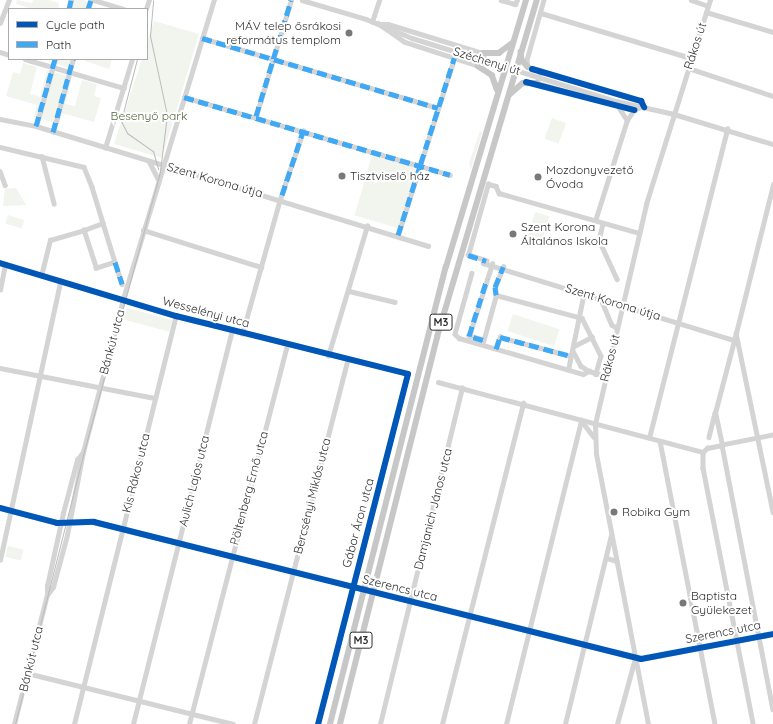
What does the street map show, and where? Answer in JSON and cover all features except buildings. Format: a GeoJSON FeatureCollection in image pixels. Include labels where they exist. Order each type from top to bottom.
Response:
{"type":"FeatureCollection","features":[{"type":"Feature","properties":{"kind":"main road","name":"M3"},"geometry":{"type":"LineString","coordinates":[[330,724],[444,275],[526,0]]}},
{"type":"Feature","properties":{"kind":"main road","name":"M3"},"geometry":{"type":"LineString","coordinates":[[340,724],[437,337],[520,51],[537,0]]}},
{"type":"Feature","properties":{"kind":"main road"},"geometry":{"type":"LineString","coordinates":[[483,53],[499,53],[513,42]]}},
{"type":"Feature","properties":{"kind":"main road"},"geometry":{"type":"LineString","coordinates":[[520,51],[522,60],[528,67]]}},
{"type":"Feature","properties":{"kind":"main road"},"geometry":{"type":"LineString","coordinates":[[478,66],[495,78],[498,93]]}},
{"type":"Feature","properties":{"kind":"main road"},"geometry":{"type":"LineString","coordinates":[[506,99],[519,85],[526,82],[537,83]]}},
{"type":"Feature","properties":{"kind":"street"},"geometry":{"type":"LineString","coordinates":[[0,23],[9,0]]}},
{"type":"Feature","properties":{"kind":"street"},"geometry":{"type":"LineString","coordinates":[[94,0],[121,8]]}},
{"type":"Feature","properties":{"kind":"street","name":"Bánkút utca"},"geometry":{"type":"LineString","coordinates":[[47,595],[53,587],[70,522],[83,452],[123,299],[158,179],[164,165],[214,0]]}},
{"type":"Feature","properties":{"kind":"street"},"geometry":{"type":"LineString","coordinates":[[256,116],[291,0]]}},
{"type":"Feature","properties":{"kind":"street","name":"Széchenyi út"},"geometry":{"type":"LineString","coordinates":[[302,0],[378,24],[412,38],[616,100],[674,114],[773,144]]}},
{"type":"Feature","properties":{"kind":"street"},"geometry":{"type":"LineString","coordinates":[[372,22],[379,0]]}},
{"type":"Feature","properties":{"kind":"street"},"geometry":{"type":"LineString","coordinates":[[501,0],[516,2]]}},
{"type":"Feature","properties":{"kind":"street"},"geometry":{"type":"LineString","coordinates":[[540,72],[537,83],[634,110],[644,107],[641,102],[540,72],[528,67],[527,60],[544,0]]}},
{"type":"Feature","properties":{"kind":"street"},"geometry":{"type":"LineString","coordinates":[[691,0],[708,6]]}},
{"type":"Feature","properties":{"kind":"street","name":"Rákos út"},"geometry":{"type":"LineString","coordinates":[[648,724],[594,437],[595,424],[639,233],[691,58],[710,0]]}},
{"type":"Feature","properties":{"kind":"street"},"geometry":{"type":"LineString","coordinates":[[706,12],[773,32]]}},
{"type":"Feature","properties":{"kind":"street"},"geometry":{"type":"LineString","coordinates":[[540,13],[691,58]]}},
{"type":"Feature","properties":{"kind":"street"},"geometry":{"type":"LineString","coordinates":[[378,24],[388,24],[483,53],[486,62],[478,66],[404,42],[378,24]]}},
{"type":"Feature","properties":{"kind":"street"},"geometry":{"type":"LineString","coordinates":[[202,38],[438,108]]}},
{"type":"Feature","properties":{"kind":"street"},"geometry":{"type":"LineString","coordinates":[[398,236],[454,58]]}},
{"type":"Feature","properties":{"kind":"street"},"geometry":{"type":"LineString","coordinates":[[28,60],[124,88]]}},
{"type":"Feature","properties":{"kind":"street"},"geometry":{"type":"LineString","coordinates":[[36,126],[55,60]]}},
{"type":"Feature","properties":{"kind":"street"},"geometry":{"type":"LineString","coordinates":[[53,132],[73,60]]}},
{"type":"Feature","properties":{"kind":"street"},"geometry":{"type":"LineString","coordinates":[[105,148],[132,60]]}},
{"type":"Feature","properties":{"kind":"street"},"geometry":{"type":"LineString","coordinates":[[688,68],[773,96]]}},
{"type":"Feature","properties":{"kind":"street"},"geometry":{"type":"LineString","coordinates":[[184,97],[256,116],[450,175]]}},
{"type":"Feature","properties":{"kind":"street"},"geometry":{"type":"LineString","coordinates":[[618,106],[627,120]]}},
{"type":"Feature","properties":{"kind":"street"},"geometry":{"type":"LineString","coordinates":[[634,110],[627,120],[595,221],[639,233]]}},
{"type":"Feature","properties":{"kind":"street","name":"Szent Korona útja"},"geometry":{"type":"LineString","coordinates":[[0,119],[36,126],[105,148],[280,199],[428,246]]}},
{"type":"Feature","properties":{"kind":"street"},"geometry":{"type":"LineString","coordinates":[[649,438],[727,129]]}},
{"type":"Feature","properties":{"kind":"street"},"geometry":{"type":"LineString","coordinates":[[242,334],[280,199],[303,131]]}},
{"type":"Feature","properties":{"kind":"street"},"geometry":{"type":"LineString","coordinates":[[0,147],[84,167],[122,284]]}},
{"type":"Feature","properties":{"kind":"street"},"geometry":{"type":"LineString","coordinates":[[42,156],[54,203]]}},
{"type":"Feature","properties":{"kind":"street"},"geometry":{"type":"LineString","coordinates":[[149,161],[158,179]]}},
{"type":"Feature","properties":{"kind":"street"},"geometry":{"type":"LineString","coordinates":[[0,171],[5,185]]}},
{"type":"Feature","properties":{"kind":"street","name":"Szent Korona útja"},"geometry":{"type":"LineString","coordinates":[[595,221],[499,193],[496,186],[488,184],[468,255],[485,262],[734,340]]}},
{"type":"Feature","properties":{"kind":"street"},"geometry":{"type":"LineString","coordinates":[[709,438],[773,185]]}},
{"type":"Feature","properties":{"kind":"street"},"geometry":{"type":"LineString","coordinates":[[41,276],[50,240],[103,223]]}},
{"type":"Feature","properties":{"kind":"street"},"geometry":{"type":"LineString","coordinates":[[603,224],[599,240],[617,279]]}},
{"type":"Feature","properties":{"kind":"street"},"geometry":{"type":"LineString","coordinates":[[328,356],[349,291],[367,226]]}},
{"type":"Feature","properties":{"kind":"street"},"geometry":{"type":"LineString","coordinates":[[84,230],[96,268],[115,262]]}},
{"type":"Feature","properties":{"kind":"street"},"geometry":{"type":"LineString","coordinates":[[143,230],[261,267]]}},
{"type":"Feature","properties":{"kind":"street"},"geometry":{"type":"LineString","coordinates":[[0,290],[2,264]]}},
{"type":"Feature","properties":{"kind":"street","name":"Wesselényi utca"},"geometry":{"type":"LineString","coordinates":[[2,264],[242,334],[347,361],[408,374]]}},
{"type":"Feature","properties":{"kind":"street"},"geometry":{"type":"LineString","coordinates":[[492,264],[469,336],[496,349],[583,374],[589,371]]}},
{"type":"Feature","properties":{"kind":"street"},"geometry":{"type":"LineString","coordinates":[[482,343],[496,295],[495,288],[503,267]]}},
{"type":"Feature","properties":{"kind":"street"},"geometry":{"type":"LineString","coordinates":[[472,273],[455,334],[459,338],[482,343]]}},
{"type":"Feature","properties":{"kind":"street"},"geometry":{"type":"LineString","coordinates":[[486,281],[495,288]]}},
{"type":"Feature","properties":{"kind":"street"},"geometry":{"type":"LineString","coordinates":[[0,560],[12,511],[39,375],[60,282]]}},
{"type":"Feature","properties":{"kind":"street"},"geometry":{"type":"LineString","coordinates":[[349,291],[395,302]]}},
{"type":"Feature","properties":{"kind":"street"},"geometry":{"type":"LineString","coordinates":[[568,370],[584,292]]}},
{"type":"Feature","properties":{"kind":"street","name":"Szent Korona útja"},"geometry":{"type":"LineString","coordinates":[[496,295],[578,317]]}},
{"type":"Feature","properties":{"kind":"street"},"geometry":{"type":"LineString","coordinates":[[600,297],[612,325],[617,328]]}},
{"type":"Feature","properties":{"kind":"street","name":"Kis Rákos utca"},"geometry":{"type":"LineString","coordinates":[[74,724],[154,398],[176,316]]}},
{"type":"Feature","properties":{"kind":"street"},"geometry":{"type":"LineString","coordinates":[[578,317],[582,318],[601,356],[596,374]]}},
{"type":"Feature","properties":{"kind":"street","name":"Aulich Lajos utca"},"geometry":{"type":"LineString","coordinates":[[133,724],[232,331]]}},
{"type":"Feature","properties":{"kind":"street"},"geometry":{"type":"LineString","coordinates":[[736,333],[773,512]]}},
{"type":"Feature","properties":{"kind":"street"},"geometry":{"type":"LineString","coordinates":[[496,349],[500,337],[573,351],[592,337]]}},
{"type":"Feature","properties":{"kind":"street","name":"Pöltenberg Ernő utca"},"geometry":{"type":"LineString","coordinates":[[189,724],[231,556],[287,345]]}},
{"type":"Feature","properties":{"kind":"street"},"geometry":{"type":"LineString","coordinates":[[573,351],[581,366],[596,374],[605,376]]}},
{"type":"Feature","properties":{"kind":"street","name":"Bercsényi Miklós utca"},"geometry":{"type":"LineString","coordinates":[[254,724],[347,361]]}},
{"type":"Feature","properties":{"kind":"street"},"geometry":{"type":"LineString","coordinates":[[0,368],[154,398]]}},
{"type":"Feature","properties":{"kind":"street","name":"Gábor Áron utca"},"geometry":{"type":"LineString","coordinates":[[318,724],[408,374]]}},
{"type":"Feature","properties":{"kind":"street"},"geometry":{"type":"LineString","coordinates":[[438,382],[703,452]]}},
{"type":"Feature","properties":{"kind":"street","name":"Damjanich János utca"},"geometry":{"type":"LineString","coordinates":[[380,724],[462,388]]}},
{"type":"Feature","properties":{"kind":"street"},"geometry":{"type":"LineString","coordinates":[[442,724],[522,403]]}},
{"type":"Feature","properties":{"kind":"street"},"geometry":{"type":"LineString","coordinates":[[715,413],[773,709]]}},
{"type":"Feature","properties":{"kind":"street"},"geometry":{"type":"LineString","coordinates":[[581,420],[594,437]]}},
{"type":"Feature","properties":{"kind":"street"},"geometry":{"type":"LineString","coordinates":[[506,724],[581,420]]}},
{"type":"Feature","properties":{"kind":"street"},"geometry":{"type":"LineString","coordinates":[[753,724],[703,468],[703,452],[707,448],[773,435]]}},
{"type":"Feature","properties":{"kind":"street"},"geometry":{"type":"LineString","coordinates":[[660,441],[714,724]]}},
{"type":"Feature","properties":{"kind":"street","name":"Bánkút utca"},"geometry":{"type":"LineString","coordinates":[[14,724],[47,595],[47,586],[61,523],[78,460],[83,452]]}},
{"type":"Feature","properties":{"kind":"street","name":"Szerencs utca"},"geometry":{"type":"LineString","coordinates":[[0,508],[61,523],[94,522],[363,591],[635,658],[773,634]]}},
{"type":"Feature","properties":{"kind":"street"},"geometry":{"type":"LineString","coordinates":[[565,724],[612,534]]}},
{"type":"Feature","properties":{"kind":"street"},"geometry":{"type":"LineString","coordinates":[[607,551],[615,552]]}},
{"type":"Feature","properties":{"kind":"street"},"geometry":{"type":"LineString","coordinates":[[606,559],[615,552]]}},
{"type":"Feature","properties":{"kind":"street"},"geometry":{"type":"LineString","coordinates":[[606,559],[617,561]]}},
{"type":"Feature","properties":{"kind":"street"},"geometry":{"type":"LineString","coordinates":[[617,724],[635,658]]}},
{"type":"Feature","properties":{"kind":"street"},"geometry":{"type":"LineString","coordinates":[[28,673],[233,724]]}},
{"type":"Feature","properties":{"kind":"street"},"geometry":{"type":"LineString","coordinates":[[628,682],[634,679],[640,683]]}},
{"type":"Feature","properties":{"kind":"green space"},"geometry":{"type":"Polygon","coordinates":[[[17,0],[32,3],[33,0],[48,0],[59,3],[58,8],[30,8],[16,4],[17,0]]]}},
{"type":"Feature","properties":{"kind":"green space"},"geometry":{"type":"Polygon","coordinates":[[[70,0],[83,0],[92,3],[90,8],[68,8],[70,0]]]}},
{"type":"Feature","properties":{"kind":"green space","name":"Besenyő park"},"geometry":{"type":"Polygon","coordinates":[[[154,21],[199,34],[162,158],[114,144],[142,60],[148,60],[148,39],[154,21]]]}},
{"type":"Feature","properties":{"kind":"green space"},"geometry":{"type":"Polygon","coordinates":[[[53,60],[76,60],[73,69],[52,62],[53,60]]]}},
{"type":"Feature","properties":{"kind":"green space"},"geometry":{"type":"Polygon","coordinates":[[[85,60],[112,60],[109,69],[85,60]]]}},
{"type":"Feature","properties":{"kind":"green space"},"geometry":{"type":"Polygon","coordinates":[[[23,63],[37,67],[30,94],[40,97],[47,70],[72,77],[65,104],[75,106],[82,80],[97,84],[94,96],[101,98],[94,122],[62,113],[59,124],[34,117],[37,105],[6,96],[13,72],[20,74],[23,63]]]}},
{"type":"Feature","properties":{"kind":"green space"},"geometry":{"type":"Polygon","coordinates":[[[552,118],[566,123],[559,144],[544,139],[552,118]]]}},
{"type":"Feature","properties":{"kind":"green space"},"geometry":{"type":"Polygon","coordinates":[[[480,131],[482,133],[471,169],[469,163],[480,131]]]}},
{"type":"Feature","properties":{"kind":"green space"},"geometry":{"type":"Polygon","coordinates":[[[372,155],[416,168],[399,228],[355,216],[372,155]]]}},
{"type":"Feature","properties":{"kind":"green space"},"geometry":{"type":"Polygon","coordinates":[[[16,188],[26,205],[3,206],[5,189],[16,188]]]}},
{"type":"Feature","properties":{"kind":"green space"},"geometry":{"type":"Polygon","coordinates":[[[535,212],[549,216],[542,242],[528,238],[535,212]]]}},
{"type":"Feature","properties":{"kind":"green space"},"geometry":{"type":"Polygon","coordinates":[[[8,215],[24,220],[22,229],[5,224],[8,215]]]}},
{"type":"Feature","properties":{"kind":"green space"},"geometry":{"type":"Polygon","coordinates":[[[127,308],[172,320],[169,332],[124,320],[127,308]]]}},
{"type":"Feature","properties":{"kind":"green space"},"geometry":{"type":"Polygon","coordinates":[[[513,314],[560,329],[554,346],[507,331],[513,314]]]}},
{"type":"Feature","properties":{"kind":"green space"},"geometry":{"type":"Polygon","coordinates":[[[8,546],[24,550],[21,561],[5,557],[8,546]]]}},
{"type":"Feature","properties":{"kind":"tram line"},"geometry":{"type":"LineString","coordinates":[[15,724],[83,455],[160,171],[167,115],[150,36],[153,0]]}},
{"type":"Feature","properties":{"kind":"tram line"},"geometry":{"type":"LineString","coordinates":[[137,60],[121,121],[127,133],[153,151],[158,169]]}},
{"type":"Feature","properties":{"kind":"marked path"},"geometry":{"type":"LineString","coordinates":[[69,8],[71,0]]}},
{"type":"Feature","properties":{"kind":"marked path"},"geometry":{"type":"LineString","coordinates":[[88,8],[91,0]]}},
{"type":"Feature","properties":{"kind":"marked path"},"geometry":{"type":"LineString","coordinates":[[256,116],[291,0]]}},
{"type":"Feature","properties":{"kind":"marked path"},"geometry":{"type":"LineString","coordinates":[[202,38],[438,108]]}},
{"type":"Feature","properties":{"kind":"marked path"},"geometry":{"type":"LineString","coordinates":[[398,235],[454,58]]}},
{"type":"Feature","properties":{"kind":"marked path"},"geometry":{"type":"LineString","coordinates":[[36,126],[55,60]]}},
{"type":"Feature","properties":{"kind":"marked path"},"geometry":{"type":"LineString","coordinates":[[53,132],[73,60]]}},
{"type":"Feature","properties":{"kind":"marked path"},"geometry":{"type":"LineString","coordinates":[[184,97],[450,175]]}},
{"type":"Feature","properties":{"kind":"marked path"},"geometry":{"type":"LineString","coordinates":[[282,195],[303,131]]}},
{"type":"Feature","properties":{"kind":"marked path"},"geometry":{"type":"LineString","coordinates":[[468,255],[486,261]]}},
{"type":"Feature","properties":{"kind":"marked path"},"geometry":{"type":"LineString","coordinates":[[115,262],[122,284]]}},
{"type":"Feature","properties":{"kind":"marked path"},"geometry":{"type":"LineString","coordinates":[[496,295],[495,287],[503,267]]}},
{"type":"Feature","properties":{"kind":"marked path"},"geometry":{"type":"LineString","coordinates":[[483,340],[469,336],[487,279]]}},
{"type":"Feature","properties":{"kind":"marked path"},"geometry":{"type":"LineString","coordinates":[[496,349],[500,337],[571,356]]}},
{"type":"Feature","properties":{"kind":"cycle path"},"geometry":{"type":"LineString","coordinates":[[532,69],[641,101],[644,107]]}},
{"type":"Feature","properties":{"kind":"cycle path"},"geometry":{"type":"LineString","coordinates":[[526,82],[634,110]]}},
{"type":"Feature","properties":{"kind":"cycle path"},"geometry":{"type":"LineString","coordinates":[[0,263],[176,316],[408,374],[318,724]]}},
{"type":"Feature","properties":{"kind":"cycle path"},"geometry":{"type":"LineString","coordinates":[[0,508],[57,523],[94,522],[641,659],[773,634]]}},
{"type":"Feature","properties":{"kind":"place","name":"MÁV telep ősrákosi református templom"},"geometry":{"type":"Point","coordinates":[349,33]}},
{"type":"Feature","properties":{"kind":"place","name":"Tisztviselő ház"},"geometry":{"type":"Point","coordinates":[342,176]}},
{"type":"Feature","properties":{"kind":"place","name":"Mozdonyvezető Óvoda"},"geometry":{"type":"Point","coordinates":[538,177]}},
{"type":"Feature","properties":{"kind":"place","name":"Szent Korona Általános Iskola"},"geometry":{"type":"Point","coordinates":[513,234]}},
{"type":"Feature","properties":{"kind":"place","name":"Robika Gym"},"geometry":{"type":"Point","coordinates":[614,512]}},
{"type":"Feature","properties":{"kind":"place","name":"Baptista Gyülekezet"},"geometry":{"type":"Point","coordinates":[683,603]}}]}
